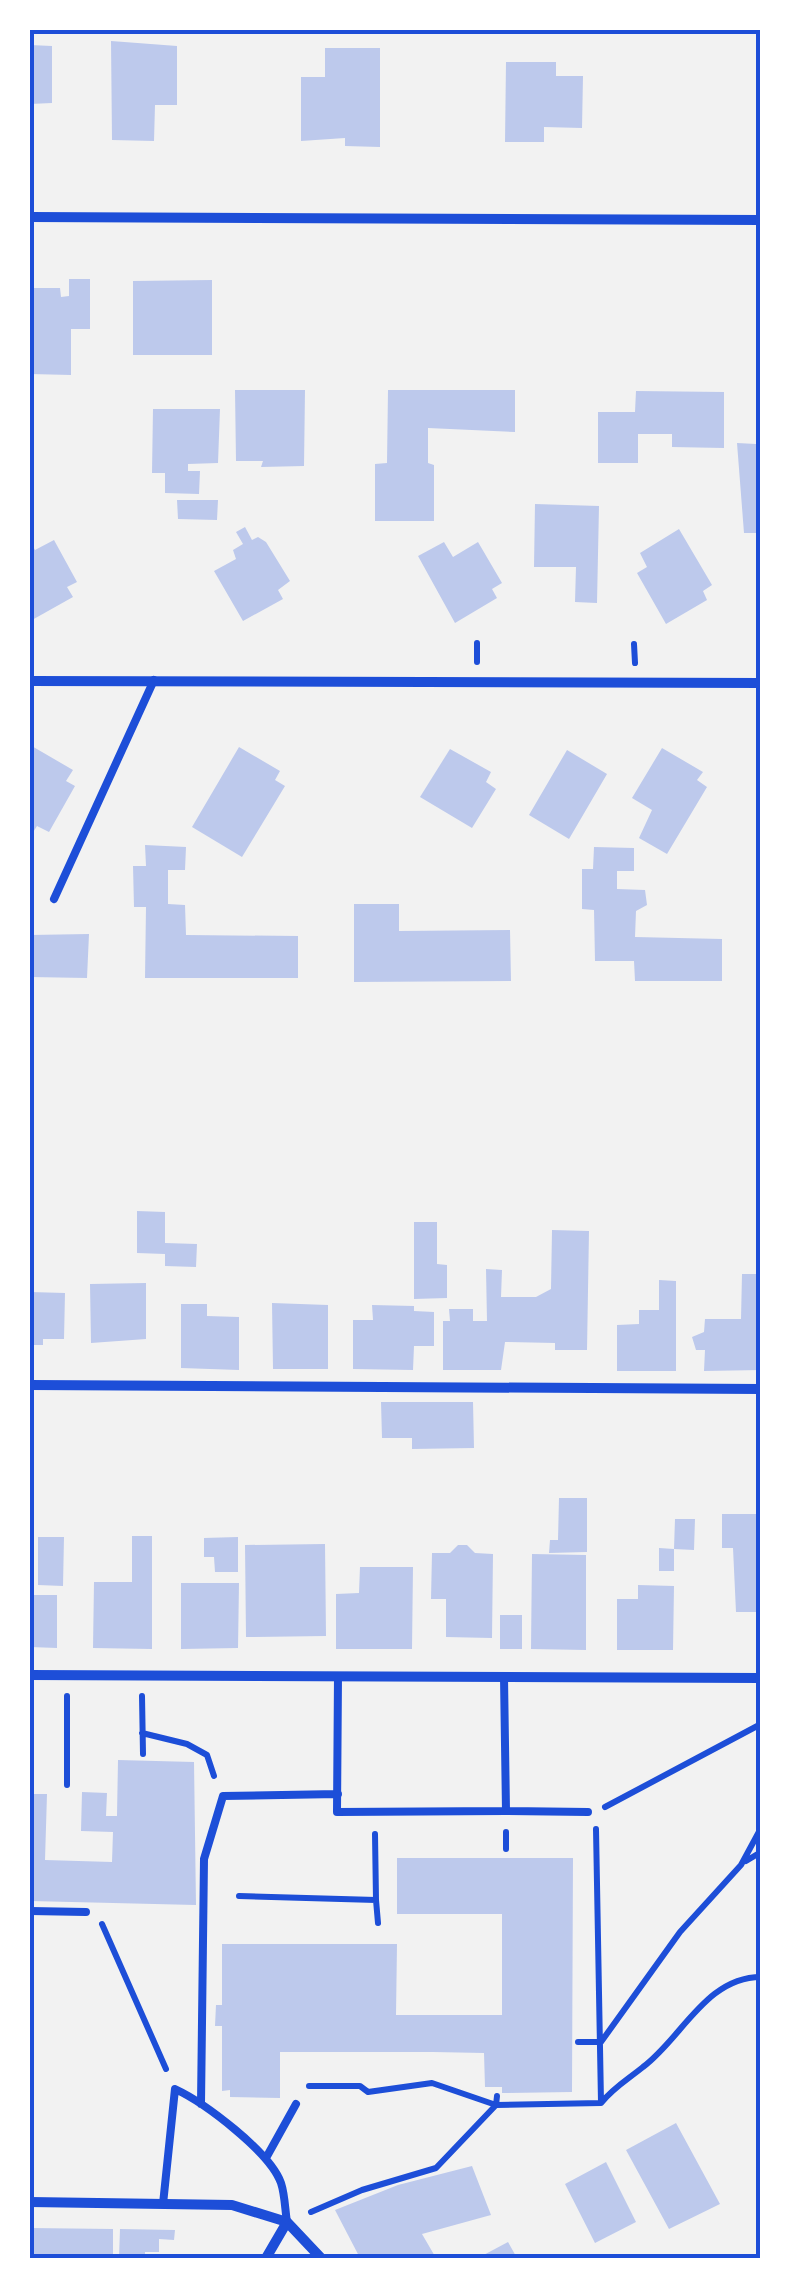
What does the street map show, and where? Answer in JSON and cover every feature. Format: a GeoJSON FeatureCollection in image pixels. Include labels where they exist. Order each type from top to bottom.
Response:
{"type":"FeatureCollection","features":[{"type":"Feature","properties":{"kind":"street"},"geometry":{"type":"LineString","coordinates":[[30,217],[761,220]]}},
{"type":"Feature","properties":{"kind":"street"},"geometry":{"type":"LineString","coordinates":[[30,681],[761,682]]}},
{"type":"Feature","properties":{"kind":"street"},"geometry":{"type":"LineString","coordinates":[[30,1385],[761,1389]]}},
{"type":"Feature","properties":{"kind":"street"},"geometry":{"type":"LineString","coordinates":[[30,1675],[761,1678]]}},
{"type":"Feature","properties":{"kind":"street"},"geometry":{"type":"LineString","coordinates":[[30,2202],[232,2206],[287,2222],[321,2258]]}},
{"type":"Feature","properties":{"kind":"street"},"geometry":{"type":"LineString","coordinates":[[266,2258],[287,2222]]}},
{"type":"Feature","properties":{"kind":"lane"},"geometry":{"type":"LineString","coordinates":[[54,898],[154,680]]}},
{"type":"Feature","properties":{"kind":"lane"},"geometry":{"type":"LineString","coordinates":[[338,1676],[338,1812],[588,1812]]}},
{"type":"Feature","properties":{"kind":"lane"},"geometry":{"type":"LineString","coordinates":[[504,1677],[506,1811]]}},
{"type":"Feature","properties":{"kind":"lane"},"geometry":{"type":"LineString","coordinates":[[201,2104],[204,1858],[222,1796],[338,1794]]}},
{"type":"Feature","properties":{"kind":"lane"},"geometry":{"type":"LineString","coordinates":[[30,1911],[86,1912]]}},
{"type":"Feature","properties":{"kind":"lane"},"geometry":{"type":"LineString","coordinates":[[163,2204],[175,2089],[201,2104],[266,2158],[281,2183],[287,2222]]}},
{"type":"Feature","properties":{"kind":"lane"},"geometry":{"type":"LineString","coordinates":[[266,2158],[296,2104]]}},
{"type":"Feature","properties":{"kind":"path"},"geometry":{"type":"LineString","coordinates":[[67,1675],[67,1785]]}},
{"type":"Feature","properties":{"kind":"path"},"geometry":{"type":"LineString","coordinates":[[142,1675],[143,1754]]}},
{"type":"Feature","properties":{"kind":"path"},"geometry":{"type":"LineString","coordinates":[[601,2103],[595,1812],[761,1724]]}},
{"type":"Feature","properties":{"kind":"path"},"geometry":{"type":"LineString","coordinates":[[142,1733],[187,1744],[207,1755],[222,1796]]}},
{"type":"Feature","properties":{"kind":"path"},"geometry":{"type":"LineString","coordinates":[[374,1812],[378,1924]]}},
{"type":"Feature","properties":{"kind":"path"},"geometry":{"type":"LineString","coordinates":[[601,2042],[625,2002],[680,1932],[741,1865],[761,1828]]}},
{"type":"Feature","properties":{"kind":"path"},"geometry":{"type":"LineString","coordinates":[[741,1865],[761,1852]]}},
{"type":"Feature","properties":{"kind":"path"},"geometry":{"type":"LineString","coordinates":[[238,1896],[376,1900]]}},
{"type":"Feature","properties":{"kind":"path"},"geometry":{"type":"LineString","coordinates":[[86,1912],[100,1920],[175,2089]]}},
{"type":"Feature","properties":{"kind":"path"},"geometry":{"type":"LineString","coordinates":[[601,2103],[617,2084],[645,2066],[704,2003],[729,1984],[761,1976]]}},
{"type":"Feature","properties":{"kind":"path"},"geometry":{"type":"LineString","coordinates":[[578,2042],[601,2042]]}},
{"type":"Feature","properties":{"kind":"path"},"geometry":{"type":"LineString","coordinates":[[296,2104],[305,2086],[360,2086],[368,2092],[432,2084],[497,2101],[601,2103]]}},
{"type":"Feature","properties":{"kind":"path"},"geometry":{"type":"LineString","coordinates":[[287,2222],[362,2190],[436,2168],[497,2101]]}},
{"type":"Feature","properties":{"kind":"building"},"geometry":{"type":"Polygon","coordinates":[[[111,41],[177,46],[177,105],[155,105],[154,141],[112,140],[111,41]]]}},
{"type":"Feature","properties":{"kind":"building"},"geometry":{"type":"Polygon","coordinates":[[[30,45],[52,46],[52,103],[30,104],[30,45]]]}},
{"type":"Feature","properties":{"kind":"building"},"geometry":{"type":"Polygon","coordinates":[[[325,48],[380,48],[380,147],[345,146],[345,138],[301,141],[301,77],[325,77],[325,48]]]}},
{"type":"Feature","properties":{"kind":"building"},"geometry":{"type":"Polygon","coordinates":[[[506,62],[556,62],[556,76],[583,76],[582,128],[544,127],[544,142],[505,142],[506,62]]]}},
{"type":"Feature","properties":{"kind":"building"},"geometry":{"type":"Polygon","coordinates":[[[69,279],[90,279],[90,329],[71,329],[71,375],[30,374],[30,288],[60,288],[61,297],[69,296],[69,279]]]}},
{"type":"Feature","properties":{"kind":"building"},"geometry":{"type":"Polygon","coordinates":[[[212,280],[212,355],[133,355],[133,281],[212,280]]]}},
{"type":"Feature","properties":{"kind":"building"},"geometry":{"type":"Polygon","coordinates":[[[235,390],[305,390],[304,466],[261,467],[263,461],[236,461],[235,390]]]}},
{"type":"Feature","properties":{"kind":"building"},"geometry":{"type":"Polygon","coordinates":[[[388,390],[515,390],[515,432],[428,428],[428,463],[434,465],[434,521],[375,521],[375,464],[387,463],[388,390]]]}},
{"type":"Feature","properties":{"kind":"building"},"geometry":{"type":"Polygon","coordinates":[[[636,391],[724,392],[724,448],[672,447],[672,434],[638,434],[638,463],[598,463],[598,412],[635,412],[636,391]]]}},
{"type":"Feature","properties":{"kind":"building"},"geometry":{"type":"Polygon","coordinates":[[[153,409],[220,409],[218,463],[188,464],[188,471],[200,471],[199,494],[165,493],[165,473],[152,473],[153,409]]]}},
{"type":"Feature","properties":{"kind":"building"},"geometry":{"type":"Polygon","coordinates":[[[756,418],[761,418],[761,533],[744,533],[737,443],[756,444],[756,418]]]}},
{"type":"Feature","properties":{"kind":"building"},"geometry":{"type":"Polygon","coordinates":[[[177,500],[218,500],[217,520],[178,519],[177,500]]]}},
{"type":"Feature","properties":{"kind":"building"},"geometry":{"type":"Polygon","coordinates":[[[535,504],[599,506],[597,603],[575,602],[576,567],[534,567],[535,504]]]}},
{"type":"Feature","properties":{"kind":"building"},"geometry":{"type":"Polygon","coordinates":[[[245,527],[252,540],[258,537],[266,542],[290,581],[278,590],[283,599],[243,621],[214,571],[236,559],[233,550],[243,544],[236,532],[245,527]]]}},
{"type":"Feature","properties":{"kind":"building"},"geometry":{"type":"Polygon","coordinates":[[[679,529],[712,585],[703,591],[707,600],[666,624],[637,573],[647,567],[640,553],[679,529]]]}},
{"type":"Feature","properties":{"kind":"building"},"geometry":{"type":"Polygon","coordinates":[[[54,540],[77,582],[67,587],[73,597],[32,620],[30,541],[35,550],[54,540]]]}},
{"type":"Feature","properties":{"kind":"building"},"geometry":{"type":"Polygon","coordinates":[[[444,542],[453,557],[478,542],[502,583],[492,589],[497,598],[455,623],[418,556],[444,542]]]}},
{"type":"Feature","properties":{"kind":"building"},"geometry":{"type":"Polygon","coordinates":[[[30,745],[73,770],[66,781],[75,786],[49,832],[37,826],[30,837],[30,745]]]}},
{"type":"Feature","properties":{"kind":"building"},"geometry":{"type":"Polygon","coordinates":[[[239,747],[280,771],[275,780],[285,786],[242,857],[192,827],[239,747]]]}},
{"type":"Feature","properties":{"kind":"building"},"geometry":{"type":"Polygon","coordinates":[[[662,748],[703,772],[697,780],[707,787],[667,854],[639,838],[652,810],[632,798],[662,748]]]}},
{"type":"Feature","properties":{"kind":"building"},"geometry":{"type":"Polygon","coordinates":[[[450,749],[491,772],[486,782],[496,789],[472,828],[420,797],[450,749]]]}},
{"type":"Feature","properties":{"kind":"building"},"geometry":{"type":"Polygon","coordinates":[[[567,750],[607,774],[569,839],[529,815],[567,750]]]}},
{"type":"Feature","properties":{"kind":"building"},"geometry":{"type":"Polygon","coordinates":[[[145,845],[186,847],[185,870],[168,870],[168,904],[185,905],[186,935],[298,936],[298,978],[145,978],[146,907],[134,907],[133,866],[146,866],[145,845]]]}},
{"type":"Feature","properties":{"kind":"building"},"geometry":{"type":"Polygon","coordinates":[[[594,847],[634,848],[634,871],[617,871],[617,889],[645,890],[647,905],[636,911],[635,937],[722,939],[722,981],[635,981],[634,961],[595,961],[594,910],[582,909],[582,869],[593,869],[594,847]]]}},
{"type":"Feature","properties":{"kind":"building"},"geometry":{"type":"Polygon","coordinates":[[[354,904],[399,904],[399,931],[510,930],[511,981],[354,982],[354,904]]]}},
{"type":"Feature","properties":{"kind":"building"},"geometry":{"type":"Polygon","coordinates":[[[89,934],[87,978],[30,977],[30,935],[89,934]]]}},
{"type":"Feature","properties":{"kind":"building"},"geometry":{"type":"Polygon","coordinates":[[[137,1211],[165,1212],[165,1243],[197,1244],[196,1267],[165,1266],[165,1254],[137,1253],[137,1211]]]}},
{"type":"Feature","properties":{"kind":"building"},"geometry":{"type":"Polygon","coordinates":[[[414,1222],[437,1222],[437,1264],[447,1265],[447,1298],[414,1299],[414,1222]]]}},
{"type":"Feature","properties":{"kind":"building"},"geometry":{"type":"Polygon","coordinates":[[[552,1230],[589,1231],[587,1350],[555,1350],[555,1343],[505,1342],[501,1370],[443,1370],[443,1321],[450,1321],[449,1309],[473,1309],[473,1321],[487,1321],[486,1269],[502,1270],[501,1297],[536,1297],[551,1289],[552,1230]]]}},
{"type":"Feature","properties":{"kind":"building"},"geometry":{"type":"Polygon","coordinates":[[[742,1274],[761,1274],[761,1370],[704,1371],[705,1350],[696,1350],[692,1337],[704,1332],[705,1319],[741,1319],[742,1274]]]}},
{"type":"Feature","properties":{"kind":"building"},"geometry":{"type":"Polygon","coordinates":[[[659,1280],[676,1281],[676,1371],[617,1371],[617,1325],[639,1324],[639,1310],[659,1310],[659,1280]]]}},
{"type":"Feature","properties":{"kind":"building"},"geometry":{"type":"Polygon","coordinates":[[[146,1283],[146,1339],[91,1343],[90,1284],[146,1283]]]}},
{"type":"Feature","properties":{"kind":"building"},"geometry":{"type":"Polygon","coordinates":[[[30,1292],[65,1293],[64,1339],[43,1339],[43,1345],[30,1345],[30,1292]]]}},
{"type":"Feature","properties":{"kind":"building"},"geometry":{"type":"Polygon","coordinates":[[[272,1303],[328,1305],[328,1369],[273,1369],[272,1303]]]}},
{"type":"Feature","properties":{"kind":"building"},"geometry":{"type":"Polygon","coordinates":[[[181,1304],[207,1304],[207,1316],[239,1317],[239,1370],[181,1368],[181,1304]]]}},
{"type":"Feature","properties":{"kind":"building"},"geometry":{"type":"Polygon","coordinates":[[[372,1305],[414,1306],[414,1311],[434,1312],[434,1346],[414,1346],[413,1370],[353,1369],[353,1320],[373,1320],[372,1305]]]}},
{"type":"Feature","properties":{"kind":"building"},"geometry":{"type":"Polygon","coordinates":[[[381,1402],[473,1402],[474,1448],[412,1449],[412,1438],[382,1438],[381,1402]]]}},
{"type":"Feature","properties":{"kind":"building"},"geometry":{"type":"Polygon","coordinates":[[[559,1498],[587,1498],[587,1552],[549,1553],[550,1540],[558,1540],[559,1498]]]}},
{"type":"Feature","properties":{"kind":"building"},"geometry":{"type":"Polygon","coordinates":[[[722,1514],[761,1514],[760,1612],[736,1612],[733,1548],[722,1548],[722,1514]]]}},
{"type":"Feature","properties":{"kind":"building"},"geometry":{"type":"Polygon","coordinates":[[[675,1519],[695,1519],[694,1550],[674,1549],[675,1519]]]}},
{"type":"Feature","properties":{"kind":"building"},"geometry":{"type":"Polygon","coordinates":[[[132,1536],[152,1536],[152,1649],[93,1648],[94,1582],[132,1582],[132,1536]]]}},
{"type":"Feature","properties":{"kind":"building"},"geometry":{"type":"Polygon","coordinates":[[[38,1537],[64,1537],[63,1586],[38,1585],[38,1537]]]}},
{"type":"Feature","properties":{"kind":"building"},"geometry":{"type":"Polygon","coordinates":[[[238,1537],[238,1572],[215,1572],[214,1557],[204,1557],[204,1538],[238,1537]]]}},
{"type":"Feature","properties":{"kind":"building"},"geometry":{"type":"Polygon","coordinates":[[[325,1544],[326,1636],[246,1637],[245,1545],[325,1544]]]}},
{"type":"Feature","properties":{"kind":"building"},"geometry":{"type":"Polygon","coordinates":[[[458,1545],[467,1545],[475,1553],[493,1554],[492,1638],[446,1637],[446,1599],[431,1599],[432,1553],[450,1553],[458,1545]]]}},
{"type":"Feature","properties":{"kind":"building"},"geometry":{"type":"Polygon","coordinates":[[[659,1548],[674,1549],[674,1571],[659,1571],[659,1548]]]}},
{"type":"Feature","properties":{"kind":"building"},"geometry":{"type":"Polygon","coordinates":[[[532,1554],[586,1555],[586,1650],[531,1649],[532,1554]]]}},
{"type":"Feature","properties":{"kind":"building"},"geometry":{"type":"Polygon","coordinates":[[[360,1567],[413,1567],[412,1649],[336,1649],[336,1594],[359,1593],[360,1567]]]}},
{"type":"Feature","properties":{"kind":"building"},"geometry":{"type":"Polygon","coordinates":[[[181,1583],[239,1583],[238,1648],[181,1649],[181,1583]]]}},
{"type":"Feature","properties":{"kind":"building"},"geometry":{"type":"Polygon","coordinates":[[[638,1585],[674,1586],[673,1650],[617,1650],[617,1599],[638,1599],[638,1585]]]}},
{"type":"Feature","properties":{"kind":"building"},"geometry":{"type":"Polygon","coordinates":[[[30,1595],[57,1595],[57,1648],[30,1647],[30,1595]]]}},
{"type":"Feature","properties":{"kind":"building"},"geometry":{"type":"Polygon","coordinates":[[[500,1615],[522,1615],[522,1649],[500,1649],[500,1615]]]}},
{"type":"Feature","properties":{"kind":"building"},"geometry":{"type":"Polygon","coordinates":[[[118,1760],[194,1762],[196,1905],[30,1901],[30,1794],[47,1794],[45,1860],[112,1862],[113,1832],[81,1831],[82,1792],[107,1793],[106,1816],[117,1816],[118,1760]]]}},
{"type":"Feature","properties":{"kind":"building"},"geometry":{"type":"Polygon","coordinates":[[[397,1858],[573,1858],[572,2092],[502,2093],[502,2087],[485,2087],[484,2053],[433,2052],[280,2052],[280,2098],[230,2097],[230,2090],[222,2091],[222,2026],[215,2026],[216,2005],[222,2005],[222,1944],[397,1944],[396,2015],[502,2015],[502,1914],[397,1914],[397,1858]]]}},
{"type":"Feature","properties":{"kind":"building"},"geometry":{"type":"Polygon","coordinates":[[[676,2123],[720,2204],[669,2229],[626,2150],[676,2123]]]}},
{"type":"Feature","properties":{"kind":"building"},"geometry":{"type":"Polygon","coordinates":[[[606,2162],[636,2222],[595,2243],[565,2184],[606,2162]]]}},
{"type":"Feature","properties":{"kind":"building"},"geometry":{"type":"Polygon","coordinates":[[[472,2166],[491,2215],[422,2234],[436,2258],[360,2258],[335,2210],[398,2185],[472,2166]]]}},
{"type":"Feature","properties":{"kind":"building"},"geometry":{"type":"Polygon","coordinates":[[[30,2228],[113,2229],[113,2258],[30,2258],[30,2228]]]}},
{"type":"Feature","properties":{"kind":"building"},"geometry":{"type":"Polygon","coordinates":[[[120,2229],[175,2230],[174,2240],[159,2239],[159,2252],[145,2252],[145,2258],[119,2258],[120,2229]]]}},
{"type":"Feature","properties":{"kind":"building"},"geometry":{"type":"Polygon","coordinates":[[[508,2242],[517,2258],[478,2258],[508,2242]]]}}]}
